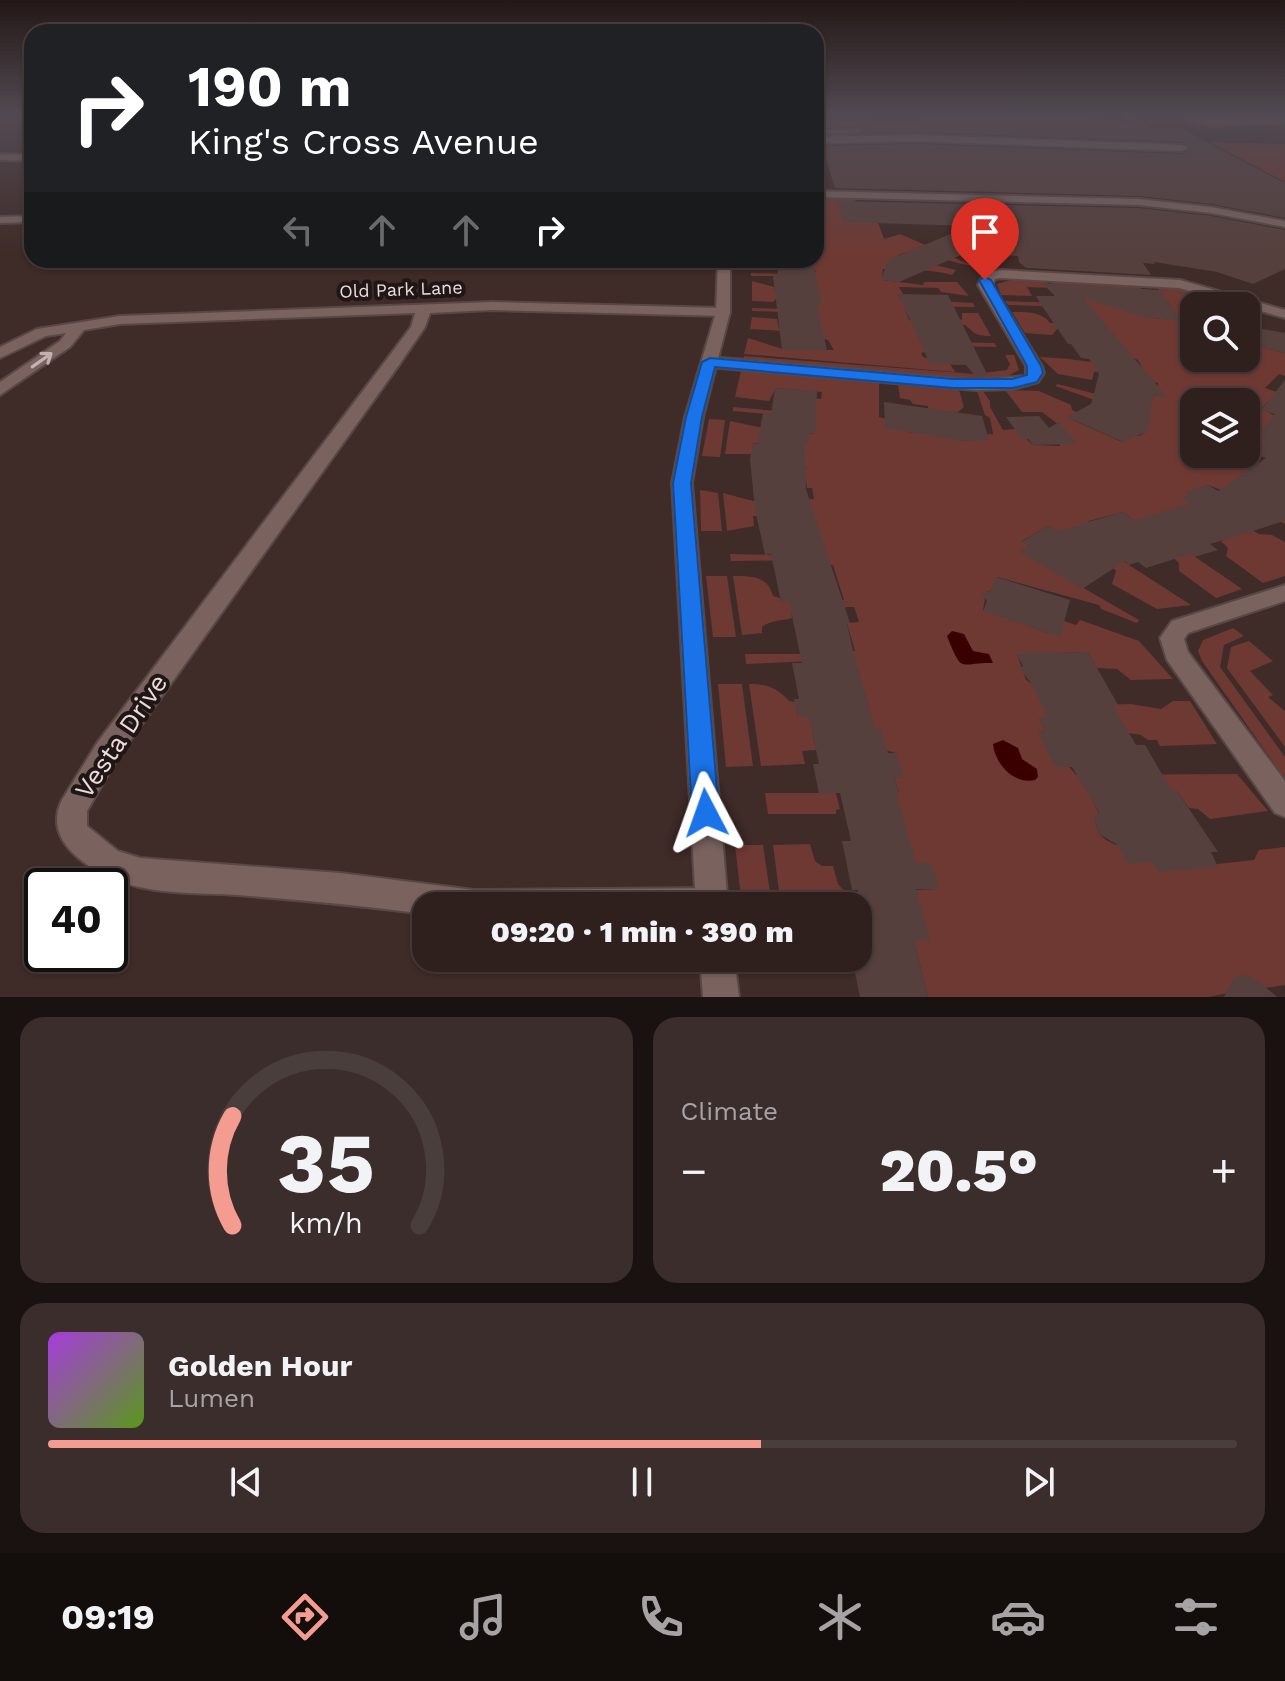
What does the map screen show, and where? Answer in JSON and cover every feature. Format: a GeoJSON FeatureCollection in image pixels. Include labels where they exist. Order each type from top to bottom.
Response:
{"type":"FeatureCollection","features":[{"type":"Feature","properties":{"kind":"street"},"geometry":{"type":"LineString","coordinates":[[824,194],[1139,202],[1226,212],[1285,224]]}},
{"type":"Feature","properties":{"kind":"street"},"geometry":{"type":"LineString","coordinates":[[0,220],[24,219]]}},
{"type":"Feature","properties":{"kind":"street"},"geometry":{"type":"LineString","coordinates":[[711,892],[682,483],[694,417],[723,312],[724,268]]}},
{"type":"Feature","properties":{"kind":"street"},"geometry":{"type":"LineString","coordinates":[[710,362],[953,384],[1024,382],[1036,373],[1034,366],[985,285],[985,280],[990,276],[1000,274],[1180,284],[1285,314]]}},
{"type":"Feature","properties":{"kind":"street","name":"Old Park Lane"},"geometry":{"type":"LineString","coordinates":[[0,353],[42,332],[120,320],[492,306],[723,312]]}},
{"type":"Feature","properties":{"kind":"street","name":"Vesta Drive"},"geometry":{"type":"LineString","coordinates":[[412,897],[340,888],[140,873],[108,862],[72,832],[72,809],[107,751],[418,327],[424,308]]}},
{"type":"Feature","properties":{"kind":"street"},"geometry":{"type":"LineString","coordinates":[[0,390],[65,344],[80,325]]}},
{"type":"Feature","properties":{"kind":"street"},"geometry":{"type":"LineString","coordinates":[[1285,593],[1180,627],[1172,638],[1176,654],[1285,804]]}},
{"type":"Feature","properties":{"kind":"street"},"geometry":{"type":"LineString","coordinates":[[718,972],[721,997]]}},
{"type":"Feature","properties":{"kind":"shaded area"},"geometry":{"type":"Polygon","coordinates":[[[1248,163],[1285,163],[1285,182],[1248,163]]]}},
{"type":"Feature","properties":{"kind":"shaded area"},"geometry":{"type":"Polygon","coordinates":[[[854,197],[857,205],[874,212],[884,239],[900,234],[971,265],[925,253],[906,252],[897,256],[956,270],[952,275],[883,269],[882,280],[923,285],[924,282],[957,282],[969,296],[941,292],[938,288],[899,287],[903,294],[898,294],[900,299],[973,303],[975,307],[904,306],[909,320],[955,322],[962,319],[962,313],[978,313],[991,336],[977,334],[965,325],[921,324],[941,342],[994,343],[997,347],[952,346],[921,353],[923,357],[950,364],[955,372],[744,354],[748,338],[786,350],[834,350],[828,340],[784,331],[750,329],[752,317],[777,319],[779,329],[817,330],[814,313],[752,311],[752,308],[817,310],[817,304],[822,304],[777,298],[773,302],[752,301],[752,281],[774,287],[775,291],[805,276],[751,276],[751,273],[813,275],[816,272],[814,268],[824,268],[824,198],[854,197]]]}},
{"type":"Feature","properties":{"kind":"shaded area"},"geometry":{"type":"Polygon","coordinates":[[[1014,279],[1045,280],[1051,288],[1027,287],[1032,296],[1001,295],[997,284],[1014,279]]]}},
{"type":"Feature","properties":{"kind":"shaded area"},"geometry":{"type":"Polygon","coordinates":[[[1051,281],[1139,284],[1153,318],[1174,320],[1171,306],[1155,285],[1190,289],[1190,292],[1180,292],[1180,372],[1260,372],[1260,347],[1285,353],[1285,376],[1279,374],[1265,388],[1285,395],[1281,403],[1269,400],[1261,409],[1285,420],[1285,447],[1260,459],[1260,388],[1180,388],[1180,468],[1256,468],[1285,513],[1285,524],[1237,496],[1208,485],[1187,493],[1259,534],[1272,535],[1285,542],[1285,576],[1263,583],[1226,556],[1228,548],[1221,541],[1230,537],[1172,541],[1242,589],[1216,598],[1179,571],[1179,563],[1168,553],[1175,550],[1123,512],[1089,521],[1085,530],[1129,565],[1191,605],[1157,609],[1112,584],[1116,571],[1101,556],[1048,526],[1022,541],[1029,546],[1021,552],[1139,620],[1137,623],[1101,609],[1099,605],[997,577],[991,591],[986,592],[983,610],[1048,633],[1058,619],[1076,625],[1080,620],[1139,641],[1173,679],[1131,680],[1117,669],[1097,668],[1088,652],[1017,654],[1026,680],[1069,706],[1131,704],[1161,709],[1173,701],[1190,701],[1217,744],[1160,746],[1157,740],[1148,740],[1141,735],[1039,718],[1045,731],[1039,732],[1076,775],[1237,774],[1268,811],[1210,819],[1198,809],[1189,808],[1177,791],[1091,798],[1100,815],[1094,818],[1099,834],[1106,840],[1152,862],[1217,867],[1217,864],[1254,860],[1259,850],[1285,847],[1285,985],[1265,988],[1246,975],[1233,992],[1208,997],[928,997],[914,941],[872,915],[872,892],[869,892],[938,889],[843,793],[899,792],[894,777],[896,753],[812,731],[816,750],[802,751],[805,764],[761,766],[749,684],[771,687],[795,702],[798,717],[871,716],[858,670],[842,670],[839,660],[746,664],[745,654],[838,654],[855,651],[847,623],[859,622],[854,607],[791,608],[792,618],[766,624],[762,627],[762,633],[742,635],[733,576],[763,581],[781,602],[844,600],[833,565],[819,565],[817,560],[731,561],[730,554],[817,556],[802,515],[753,516],[754,526],[727,531],[723,493],[753,501],[814,499],[812,488],[807,488],[806,480],[799,480],[806,468],[800,447],[753,443],[752,454],[725,454],[730,421],[763,428],[762,439],[808,443],[809,433],[814,434],[810,418],[733,411],[733,407],[799,413],[813,398],[821,399],[822,392],[776,388],[769,401],[735,397],[741,371],[879,383],[879,417],[903,430],[916,433],[930,422],[928,406],[900,398],[898,385],[959,390],[964,407],[958,412],[936,411],[962,441],[993,434],[990,418],[985,415],[977,391],[983,391],[990,401],[990,407],[1003,430],[1015,429],[1033,445],[1060,446],[1059,425],[1042,412],[1022,412],[1005,390],[1039,391],[1071,405],[1072,410],[1081,414],[1073,420],[1122,442],[1147,431],[1100,402],[1055,386],[1058,384],[1107,397],[1152,400],[1153,395],[1157,396],[1158,383],[1101,371],[1094,372],[1092,380],[1058,374],[1040,357],[1143,369],[1138,360],[1065,328],[1057,329],[1052,335],[1025,333],[1012,312],[1038,314],[1050,323],[1091,324],[1066,307],[1008,305],[1005,301],[1059,303],[1051,281]]]}},
{"type":"Feature","properties":{"kind":"shaded area"},"geometry":{"type":"Polygon","coordinates":[[[1005,355],[1014,355],[1019,370],[1008,376],[985,379],[743,359],[744,356],[975,374],[1007,370],[1010,364],[1005,355]]]}},
{"type":"Feature","properties":{"kind":"shaded area"},"geometry":{"type":"Polygon","coordinates":[[[709,419],[725,420],[720,457],[702,456],[709,419]]]}},
{"type":"Feature","properties":{"kind":"shaded area"},"geometry":{"type":"Polygon","coordinates":[[[700,490],[718,493],[722,531],[701,531],[700,490]]]}},
{"type":"Feature","properties":{"kind":"shaded area"},"geometry":{"type":"Polygon","coordinates":[[[706,576],[727,576],[736,637],[713,637],[706,576]]]}},
{"type":"Feature","properties":{"kind":"shaded area"},"geometry":{"type":"Polygon","coordinates":[[[1233,628],[1244,636],[1224,645],[1220,667],[1285,757],[1285,779],[1198,651],[1203,640],[1233,628]]]}},
{"type":"Feature","properties":{"kind":"shaded area"},"geometry":{"type":"Polygon","coordinates":[[[952,631],[964,634],[973,651],[989,654],[993,663],[968,665],[960,662],[947,636],[952,631]]]}},
{"type":"Feature","properties":{"kind":"shaded area"},"geometry":{"type":"Polygon","coordinates":[[[1249,641],[1273,661],[1250,671],[1273,695],[1268,697],[1285,711],[1285,747],[1227,668],[1231,647],[1249,641]]]}},
{"type":"Feature","properties":{"kind":"shaded area"},"geometry":{"type":"Polygon","coordinates":[[[718,684],[742,684],[753,766],[726,767],[718,684]]]}},
{"type":"Feature","properties":{"kind":"shaded area"},"geometry":{"type":"Polygon","coordinates":[[[1003,740],[1018,748],[1022,759],[1037,769],[1038,777],[1035,780],[1027,781],[1013,776],[997,759],[993,744],[1003,740]]]}},
{"type":"Feature","properties":{"kind":"shaded area"},"geometry":{"type":"Polygon","coordinates":[[[765,793],[836,793],[840,809],[836,810],[836,814],[768,814],[765,793]]]}},
{"type":"Feature","properties":{"kind":"shaded area"},"geometry":{"type":"Polygon","coordinates":[[[810,844],[815,861],[822,866],[833,866],[838,884],[845,892],[779,892],[773,845],[810,844]]]}},
{"type":"Feature","properties":{"kind":"shaded area"},"geometry":{"type":"Polygon","coordinates":[[[735,845],[763,845],[770,892],[740,892],[735,845]]]}},
{"type":"Feature","properties":{"kind":"building"},"geometry":{"type":"Polygon","coordinates":[[[827,163],[1246,163],[1285,183],[1285,218],[1211,204],[1139,196],[835,188],[827,163]]]}},
{"type":"Feature","properties":{"kind":"building"},"geometry":{"type":"Polygon","coordinates":[[[838,201],[1139,208],[1211,216],[1285,230],[1285,269],[1253,284],[1217,272],[1154,262],[1143,263],[1151,275],[1026,268],[1019,262],[1018,256],[998,255],[996,252],[969,257],[963,254],[899,282],[881,280],[888,260],[970,226],[843,222],[838,201]]]}},
{"type":"Feature","properties":{"kind":"building"},"geometry":{"type":"Polygon","coordinates":[[[778,268],[814,268],[822,304],[817,304],[827,351],[782,350],[773,276],[777,276],[778,268]]]}},
{"type":"Feature","properties":{"kind":"building"},"geometry":{"type":"Polygon","coordinates":[[[1042,283],[1160,290],[1180,321],[1142,317],[1083,298],[1168,398],[1153,395],[1148,431],[1123,442],[1067,417],[1091,404],[1099,374],[1089,359],[1081,358],[1068,344],[1036,296],[1055,296],[1042,283]]]}},
{"type":"Feature","properties":{"kind":"building"},"geometry":{"type":"Polygon","coordinates":[[[898,294],[948,295],[988,376],[976,377],[966,365],[930,364],[898,294]]]}},
{"type":"Feature","properties":{"kind":"building"},"geometry":{"type":"Polygon","coordinates":[[[1260,329],[1285,333],[1285,353],[1260,347],[1260,329]]]}},
{"type":"Feature","properties":{"kind":"building"},"geometry":{"type":"Polygon","coordinates":[[[1285,380],[1285,521],[1210,544],[1218,550],[1194,557],[1190,554],[1146,568],[1138,562],[1129,565],[1125,561],[1082,589],[1020,552],[1029,546],[1021,542],[1048,526],[1057,531],[1123,512],[1134,520],[1190,504],[1181,498],[1190,495],[1186,492],[1208,485],[1218,491],[1251,468],[1260,468],[1260,462],[1266,458],[1260,456],[1260,448],[1266,441],[1260,439],[1260,434],[1275,414],[1261,410],[1285,380]]]}},
{"type":"Feature","properties":{"kind":"building"},"geometry":{"type":"Polygon","coordinates":[[[775,388],[817,391],[815,434],[809,433],[809,444],[805,443],[806,489],[850,623],[847,623],[853,651],[875,729],[881,729],[888,753],[896,753],[903,777],[894,777],[899,793],[896,793],[916,863],[931,863],[939,889],[916,889],[930,940],[914,941],[928,997],[860,997],[855,972],[872,972],[872,892],[852,890],[842,841],[851,841],[840,793],[819,794],[813,764],[819,764],[809,717],[798,717],[794,699],[799,699],[792,663],[802,663],[789,602],[781,602],[771,554],[765,555],[755,509],[750,459],[753,443],[757,444],[763,413],[771,414],[775,388]]]}},
{"type":"Feature","properties":{"kind":"building"},"geometry":{"type":"Polygon","coordinates":[[[884,402],[982,416],[989,440],[962,441],[885,428],[884,402]]]}},
{"type":"Feature","properties":{"kind":"building"},"geometry":{"type":"Polygon","coordinates":[[[1039,416],[1049,428],[1059,422],[1077,444],[1033,445],[1028,439],[1022,439],[1006,417],[1039,416]]]}},
{"type":"Feature","properties":{"kind":"building"},"geometry":{"type":"Polygon","coordinates":[[[996,577],[1070,600],[1060,637],[983,611],[987,601],[981,593],[991,591],[996,577]]]}},
{"type":"Feature","properties":{"kind":"building"},"geometry":{"type":"Polygon","coordinates":[[[1088,652],[1136,745],[1145,745],[1172,791],[1177,791],[1218,852],[1211,852],[1218,867],[1158,872],[1152,862],[1128,864],[1116,844],[1099,834],[1094,818],[1099,812],[1072,767],[1055,767],[1038,732],[1045,731],[1038,717],[1048,717],[1031,683],[1020,669],[1023,666],[1016,653],[1088,652]]]}},
{"type":"Feature","properties":{"kind":"building"},"geometry":{"type":"Polygon","coordinates":[[[1247,975],[1277,997],[1224,997],[1234,977],[1247,975]]]}},
{"type":"Feature","properties":{"kind":"route"},"geometry":{"type":"LineString","coordinates":[[706,813],[682,483],[694,417],[710,362],[953,384],[1013,384],[1032,379],[1036,373],[1034,366],[985,285],[985,280]]}}]}
